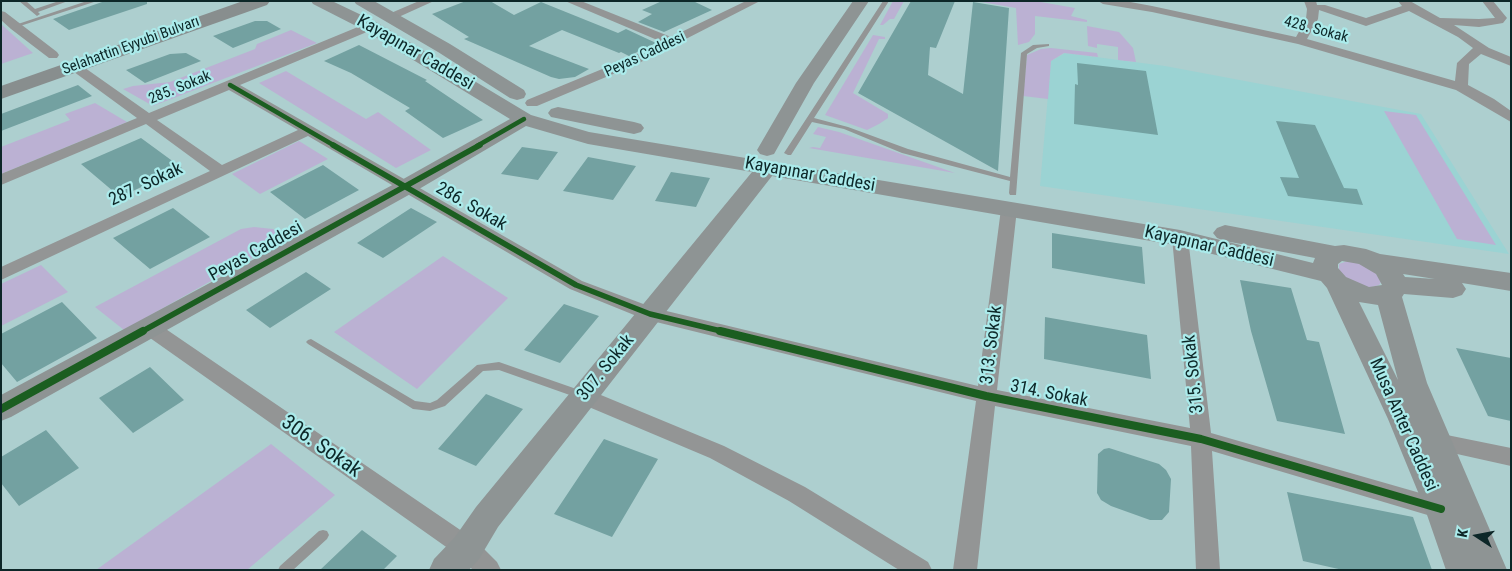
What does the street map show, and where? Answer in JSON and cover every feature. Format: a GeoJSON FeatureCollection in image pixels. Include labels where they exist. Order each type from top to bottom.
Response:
{"type":"FeatureCollection","features":[{"type":"Feature","properties":{"kind":"main road","name":"Kayapınar Caddesi"},"geometry":{"type":"LineString","coordinates":[[362,1],[379,22]]}},
{"type":"Feature","properties":{"kind":"main road"},"geometry":{"type":"LineString","coordinates":[[774,157],[805,83],[861,1]]}},
{"type":"Feature","properties":{"kind":"main road","name":"Kayapınar Caddesi"},"geometry":{"type":"LineString","coordinates":[[326,2],[379,22],[528,111],[588,138],[774,157],[1012,194],[1334,271]]}},
{"type":"Feature","properties":{"kind":"main road","name":"Selahattin Eyyubi Bulvarı"},"geometry":{"type":"LineString","coordinates":[[1,93],[73,58],[252,3]]}},
{"type":"Feature","properties":{"kind":"main road","name":"Selahattin Eyyubi Bulvarı"},"geometry":{"type":"LineString","coordinates":[[1,74],[54,55],[73,58]]}},
{"type":"Feature","properties":{"kind":"main road","name":"Peyas Caddesi"},"geometry":{"type":"LineString","coordinates":[[1,409],[406,187],[528,111]]}},
{"type":"Feature","properties":{"kind":"main road","name":"307. Sokak"},"geometry":{"type":"LineString","coordinates":[[446,570],[467,548],[487,517],[774,157]]}},
{"type":"Feature","properties":{"kind":"main road","name":"Kayapınar Caddesi"},"geometry":{"type":"LineString","coordinates":[[1012,194],[1180,238],[1334,271]]}},
{"type":"Feature","properties":{"kind":"main road"},"geometry":{"type":"LineString","coordinates":[[1511,282],[1376,262],[1355,254],[1334,271],[1363,294],[1380,296],[1392,290],[1445,288],[1511,296]]}},
{"type":"Feature","properties":{"kind":"main road"},"geometry":{"type":"LineString","coordinates":[[1376,262],[1390,273],[1392,290]]}},
{"type":"Feature","properties":{"kind":"main road","name":"Musa Anter Caddesi"},"geometry":{"type":"LineString","coordinates":[[1334,271],[1402,419],[1464,570]]}},
{"type":"Feature","properties":{"kind":"main road","name":"Musa Anter Caddesi"},"geometry":{"type":"LineString","coordinates":[[1392,290],[1413,383],[1490,570]]}},
{"type":"Feature","properties":{"kind":"street","name":"285. Sokak"},"geometry":{"type":"LineString","coordinates":[[1,180],[429,1]]}},
{"type":"Feature","properties":{"kind":"street"},"geometry":{"type":"LineString","coordinates":[[570,1],[672,42]]}},
{"type":"Feature","properties":{"kind":"street"},"geometry":{"type":"LineString","coordinates":[[582,6],[594,1]]}},
{"type":"Feature","properties":{"kind":"street","name":"Peyas Caddesi"},"geometry":{"type":"LineString","coordinates":[[528,111],[633,62],[755,1]]}},
{"type":"Feature","properties":{"kind":"street","name":"428. Sokak"},"geometry":{"type":"LineString","coordinates":[[1103,1],[1182,10],[1300,40],[1461,87],[1489,102],[1511,118]]}},
{"type":"Feature","properties":{"kind":"street"},"geometry":{"type":"LineString","coordinates":[[1437,21],[1479,23],[1499,21],[1501,18],[1487,1]]}},
{"type":"Feature","properties":{"kind":"street"},"geometry":{"type":"LineString","coordinates":[[1300,40],[1318,5],[1366,22],[1407,4],[1462,34],[1480,48],[1511,62]]}},
{"type":"Feature","properties":{"kind":"street"},"geometry":{"type":"LineString","coordinates":[[1,14],[54,55]]}},
{"type":"Feature","properties":{"kind":"street"},"geometry":{"type":"LineString","coordinates":[[1461,87],[1463,63],[1480,48]]}},
{"type":"Feature","properties":{"kind":"street"},"geometry":{"type":"LineString","coordinates":[[73,58],[147,119],[221,172]]}},
{"type":"Feature","properties":{"kind":"street","name":"286. Sokak"},"geometry":{"type":"LineString","coordinates":[[230,85],[576,285],[650,314]]}},
{"type":"Feature","properties":{"kind":"street","name":"287. Sokak"},"geometry":{"type":"LineString","coordinates":[[1,274],[308,131]]}},
{"type":"Feature","properties":{"kind":"street","name":"313. Sokak"},"geometry":{"type":"LineString","coordinates":[[965,570],[1012,194]]}},
{"type":"Feature","properties":{"kind":"street","name":"315. Sokak"},"geometry":{"type":"LineString","coordinates":[[1180,238],[1201,439],[1208,570]]}},
{"type":"Feature","properties":{"kind":"street","name":"314. Sokak"},"geometry":{"type":"LineString","coordinates":[[650,314],[986,396],[1201,439],[1440,509]]}},
{"type":"Feature","properties":{"kind":"street","name":"306. Sokak"},"geometry":{"type":"LineString","coordinates":[[150,328],[467,548],[489,570]]}},
{"type":"Feature","properties":{"kind":"street"},"geometry":{"type":"LineString","coordinates":[[584,396],[717,452],[796,494],[920,570]]}},
{"type":"Feature","properties":{"kind":"street"},"geometry":{"type":"LineString","coordinates":[[1437,442],[1511,457]]}},
{"type":"Feature","properties":{"kind":"lane"},"geometry":{"type":"LineString","coordinates":[[22,1],[41,17]]}},
{"type":"Feature","properties":{"kind":"lane"},"geometry":{"type":"LineString","coordinates":[[34,10],[65,1]]}},
{"type":"Feature","properties":{"kind":"lane"},"geometry":{"type":"LineString","coordinates":[[15,26],[94,1]]}},
{"type":"Feature","properties":{"kind":"lane"},"geometry":{"type":"LineString","coordinates":[[774,157],[810,119],[886,1]]}},
{"type":"Feature","properties":{"kind":"lane"},"geometry":{"type":"LineString","coordinates":[[810,119],[846,128],[1012,194],[1024,53],[1034,46],[1047,46]]}},
{"type":"Feature","properties":{"kind":"lane"},"geometry":{"type":"LineString","coordinates":[[311,342],[413,405],[430,407],[441,403],[480,368],[498,366],[584,396]]}},
{"type":"Feature","properties":{"kind":"lane"},"geometry":{"type":"LineString","coordinates":[[284,570],[323,535]]}},
{"type":"Feature","properties":{"kind":"shaded area"},"geometry":{"type":"Polygon","coordinates":[[[893,1],[904,1],[894,19],[890,19],[883,25],[880,25],[893,1]]]}},
{"type":"Feature","properties":{"kind":"shaded area"},"geometry":{"type":"Polygon","coordinates":[[[976,1],[1035,1],[1075,8],[1071,16],[1087,20],[1087,22],[1035,16],[1035,34],[1029,42],[1018,45],[1016,8],[976,1]]]}},
{"type":"Feature","properties":{"kind":"shaded area"},"geometry":{"type":"Polygon","coordinates":[[[1,24],[33,53],[1,64],[1,24]]]}},
{"type":"Feature","properties":{"kind":"shaded area"},"geometry":{"type":"Polygon","coordinates":[[[1087,26],[1119,32],[1133,48],[1136,62],[1118,60],[1118,47],[1097,44],[1097,48],[1088,46],[1087,26]]]}},
{"type":"Feature","properties":{"kind":"shaded area"},"geometry":{"type":"Polygon","coordinates":[[[291,30],[317,43],[153,106],[123,89],[170,82],[255,49],[257,44],[291,30]]]}},
{"type":"Feature","properties":{"kind":"shaded area"},"geometry":{"type":"Polygon","coordinates":[[[873,35],[885,37],[885,39],[879,39],[853,93],[888,114],[888,118],[867,130],[825,115],[873,35]]]}},
{"type":"Feature","properties":{"kind":"shaded area"},"geometry":{"type":"Polygon","coordinates":[[[1051,48],[1097,53],[1098,57],[1064,53],[1051,61],[1048,99],[1023,96],[1027,55],[1041,49],[1051,48]]]}},
{"type":"Feature","properties":{"kind":"shaded area"},"geometry":{"type":"Polygon","coordinates":[[[1065,53],[1165,66],[1421,114],[1509,254],[1040,186],[1051,61],[1065,53]]]}},
{"type":"Feature","properties":{"kind":"shaded area"},"geometry":{"type":"Polygon","coordinates":[[[286,71],[366,119],[378,112],[431,150],[396,168],[259,83],[286,71]]]}},
{"type":"Feature","properties":{"kind":"shaded area"},"geometry":{"type":"Polygon","coordinates":[[[95,103],[127,122],[1,174],[1,147],[70,120],[65,114],[95,103]]]}},
{"type":"Feature","properties":{"kind":"shaded area"},"geometry":{"type":"Polygon","coordinates":[[[1384,111],[1416,115],[1496,245],[1457,239],[1384,111]]]}},
{"type":"Feature","properties":{"kind":"shaded area"},"geometry":{"type":"Polygon","coordinates":[[[818,127],[839,132],[955,173],[809,148],[820,148],[826,137],[813,134],[818,127]]]}},
{"type":"Feature","properties":{"kind":"shaded area"},"geometry":{"type":"Polygon","coordinates":[[[299,141],[328,159],[260,194],[232,174],[299,141]]]}},
{"type":"Feature","properties":{"kind":"shaded area"},"geometry":{"type":"Polygon","coordinates":[[[254,227],[273,229],[287,238],[124,330],[95,307],[241,229],[254,227]]]}},
{"type":"Feature","properties":{"kind":"shaded area"},"geometry":{"type":"Polygon","coordinates":[[[443,256],[508,298],[417,389],[334,332],[443,256]]]}},
{"type":"Feature","properties":{"kind":"shaded area"},"geometry":{"type":"Polygon","coordinates":[[[1355,261],[1374,270],[1381,282],[1379,285],[1368,288],[1353,284],[1339,272],[1339,264],[1355,261]]]}},
{"type":"Feature","properties":{"kind":"shaded area"},"geometry":{"type":"Polygon","coordinates":[[[41,265],[68,292],[1,326],[1,284],[41,265]]]}},
{"type":"Feature","properties":{"kind":"shaded area"},"geometry":{"type":"Polygon","coordinates":[[[271,444],[335,495],[247,570],[96,570],[271,444]]]}},
{"type":"Feature","properties":{"kind":"building"},"geometry":{"type":"Polygon","coordinates":[[[105,1],[147,1],[147,4],[69,30],[53,19],[105,1]]]}},
{"type":"Feature","properties":{"kind":"building"},"geometry":{"type":"Polygon","coordinates":[[[466,1],[490,1],[514,15],[541,2],[618,33],[626,29],[656,43],[629,56],[562,30],[529,46],[589,69],[575,77],[559,79],[464,39],[469,37],[432,14],[466,1]]]}},
{"type":"Feature","properties":{"kind":"building"},"geometry":{"type":"Polygon","coordinates":[[[662,1],[693,1],[712,10],[664,32],[638,22],[652,14],[642,10],[662,1]]]}},
{"type":"Feature","properties":{"kind":"building"},"geometry":{"type":"Polygon","coordinates":[[[911,1],[955,1],[936,48],[930,47],[928,75],[963,94],[973,2],[1009,8],[998,171],[858,93],[911,1]]]}},
{"type":"Feature","properties":{"kind":"building"},"geometry":{"type":"Polygon","coordinates":[[[255,21],[267,21],[281,29],[233,48],[213,36],[255,21]]]}},
{"type":"Feature","properties":{"kind":"building"},"geometry":{"type":"Polygon","coordinates":[[[359,45],[427,80],[425,81],[483,120],[443,138],[405,111],[410,108],[351,73],[324,61],[359,45]]]}},
{"type":"Feature","properties":{"kind":"building"},"geometry":{"type":"Polygon","coordinates":[[[186,53],[201,61],[145,83],[126,70],[170,54],[186,53]]]}},
{"type":"Feature","properties":{"kind":"building"},"geometry":{"type":"Polygon","coordinates":[[[1077,63],[1146,71],[1158,135],[1074,124],[1075,84],[1078,85],[1077,63]]]}},
{"type":"Feature","properties":{"kind":"building"},"geometry":{"type":"Polygon","coordinates":[[[78,85],[92,96],[1,131],[1,114],[78,85]]]}},
{"type":"Feature","properties":{"kind":"building"},"geometry":{"type":"Polygon","coordinates":[[[1276,121],[1315,125],[1344,188],[1357,189],[1363,205],[1288,196],[1280,177],[1299,178],[1276,121]]]}},
{"type":"Feature","properties":{"kind":"building"},"geometry":{"type":"Polygon","coordinates":[[[141,138],[182,168],[120,197],[81,164],[141,138]]]}},
{"type":"Feature","properties":{"kind":"building"},"geometry":{"type":"Polygon","coordinates":[[[522,147],[558,152],[538,180],[501,174],[522,147]]]}},
{"type":"Feature","properties":{"kind":"building"},"geometry":{"type":"Polygon","coordinates":[[[588,157],[636,166],[613,200],[563,191],[588,157]]]}},
{"type":"Feature","properties":{"kind":"building"},"geometry":{"type":"Polygon","coordinates":[[[323,165],[359,190],[305,219],[270,192],[323,165]]]}},
{"type":"Feature","properties":{"kind":"building"},"geometry":{"type":"Polygon","coordinates":[[[671,172],[710,178],[696,207],[655,201],[671,172]]]}},
{"type":"Feature","properties":{"kind":"building"},"geometry":{"type":"Polygon","coordinates":[[[173,208],[210,237],[150,269],[113,238],[173,208]]]}},
{"type":"Feature","properties":{"kind":"building"},"geometry":{"type":"Polygon","coordinates":[[[411,208],[437,222],[383,258],[357,243],[411,208]]]}},
{"type":"Feature","properties":{"kind":"building"},"geometry":{"type":"Polygon","coordinates":[[[1052,233],[1142,247],[1145,284],[1052,268],[1052,233]]]}},
{"type":"Feature","properties":{"kind":"building"},"geometry":{"type":"Polygon","coordinates":[[[306,272],[331,289],[270,328],[246,310],[306,272]]]}},
{"type":"Feature","properties":{"kind":"building"},"geometry":{"type":"Polygon","coordinates":[[[1240,280],[1291,288],[1307,340],[1319,342],[1345,434],[1277,421],[1251,331],[1240,280]]]}},
{"type":"Feature","properties":{"kind":"building"},"geometry":{"type":"Polygon","coordinates":[[[62,302],[97,338],[17,382],[1,363],[1,334],[62,302]]]}},
{"type":"Feature","properties":{"kind":"building"},"geometry":{"type":"Polygon","coordinates":[[[564,304],[599,316],[560,363],[524,350],[564,304]]]}},
{"type":"Feature","properties":{"kind":"building"},"geometry":{"type":"Polygon","coordinates":[[[1045,317],[1147,335],[1151,379],[1044,359],[1045,317]]]}},
{"type":"Feature","properties":{"kind":"building"},"geometry":{"type":"Polygon","coordinates":[[[1456,348],[1511,358],[1511,421],[1488,416],[1456,348]]]}},
{"type":"Feature","properties":{"kind":"building"},"geometry":{"type":"Polygon","coordinates":[[[150,367],[184,400],[133,433],[99,398],[150,367]]]}},
{"type":"Feature","properties":{"kind":"building"},"geometry":{"type":"Polygon","coordinates":[[[486,394],[523,409],[476,466],[438,449],[486,394]]]}},
{"type":"Feature","properties":{"kind":"building"},"geometry":{"type":"Polygon","coordinates":[[[46,430],[79,468],[19,506],[1,483],[1,457],[46,430]]]}},
{"type":"Feature","properties":{"kind":"building"},"geometry":{"type":"Polygon","coordinates":[[[604,439],[658,459],[612,537],[554,514],[604,439]]]}},
{"type":"Feature","properties":{"kind":"building"},"geometry":{"type":"Polygon","coordinates":[[[1109,448],[1159,464],[1166,470],[1171,479],[1169,512],[1162,520],[1150,520],[1111,506],[1101,500],[1097,493],[1098,454],[1104,449],[1109,448]]]}},
{"type":"Feature","properties":{"kind":"building"},"geometry":{"type":"Polygon","coordinates":[[[1287,492],[1413,517],[1432,570],[1343,570],[1303,561],[1287,492]]]}},
{"type":"Feature","properties":{"kind":"building"},"geometry":{"type":"Polygon","coordinates":[[[362,530],[397,556],[383,570],[320,570],[362,530]]]}},
{"type":"Feature","properties":{"kind":"cycle path"},"geometry":{"type":"LineString","coordinates":[[230,85],[576,285],[650,314],[986,396],[1201,439],[1441,509]]}},
{"type":"Feature","properties":{"kind":"cycle path"},"geometry":{"type":"LineString","coordinates":[[1,409],[406,187],[524,119]]}}]}
